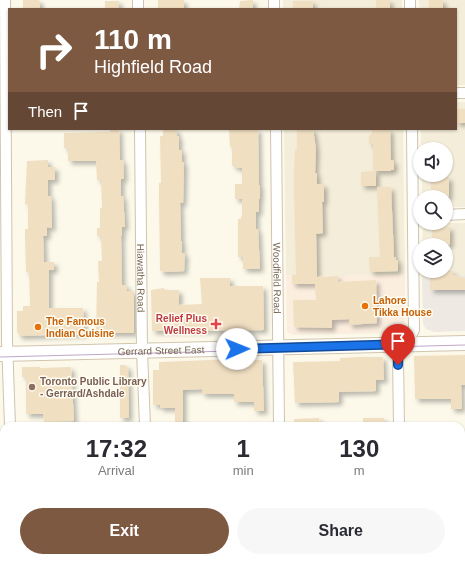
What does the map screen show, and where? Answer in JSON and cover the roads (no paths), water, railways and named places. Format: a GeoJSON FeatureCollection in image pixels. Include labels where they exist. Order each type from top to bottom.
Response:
{"type":"FeatureCollection","features":[{"type":"Feature","properties":{"kind":"main road","name":"Gerrard Street East"},"geometry":{"type":"LineString","coordinates":[[4,354],[465,343]]}},
{"type":"Feature","properties":{"kind":"street"},"geometry":{"type":"LineString","coordinates":[[5,0],[4,354],[10,422]]}},
{"type":"Feature","properties":{"kind":"street","name":"Hiawatha Road"},"geometry":{"type":"LineString","coordinates":[[140,130],[142,351],[145,422]]}},
{"type":"Feature","properties":{"kind":"street","name":"Woodfield Road"},"geometry":{"type":"LineString","coordinates":[[276,130],[279,422]]}},
{"type":"Feature","properties":{"kind":"street"},"geometry":{"type":"LineString","coordinates":[[412,130],[416,190]]}},
{"type":"Feature","properties":{"kind":"street"},"geometry":{"type":"LineString","coordinates":[[453,215],[465,214]]}},
{"type":"Feature","properties":{"kind":"street"},"geometry":{"type":"LineString","coordinates":[[399,422],[398,358],[414,330],[417,230]]}},
{"type":"Feature","properties":{"kind":"tram line"},"geometry":{"type":"LineString","coordinates":[[0,357],[465,345]]}},
{"type":"Feature","properties":{"kind":"place","name":"Lahore Tikka House"},"geometry":{"type":"Point","coordinates":[365,306]}},
{"type":"Feature","properties":{"kind":"place","name":"Relief Plus Wellness"},"geometry":{"type":"Point","coordinates":[216,324]}},
{"type":"Feature","properties":{"kind":"place","name":"The Famous Indian Cuisine"},"geometry":{"type":"Point","coordinates":[38,327]}},
{"type":"Feature","properties":{"kind":"place","name":"Toronto Public Library - Gerrard/Ashdale"},"geometry":{"type":"Point","coordinates":[32,387]}}]}
